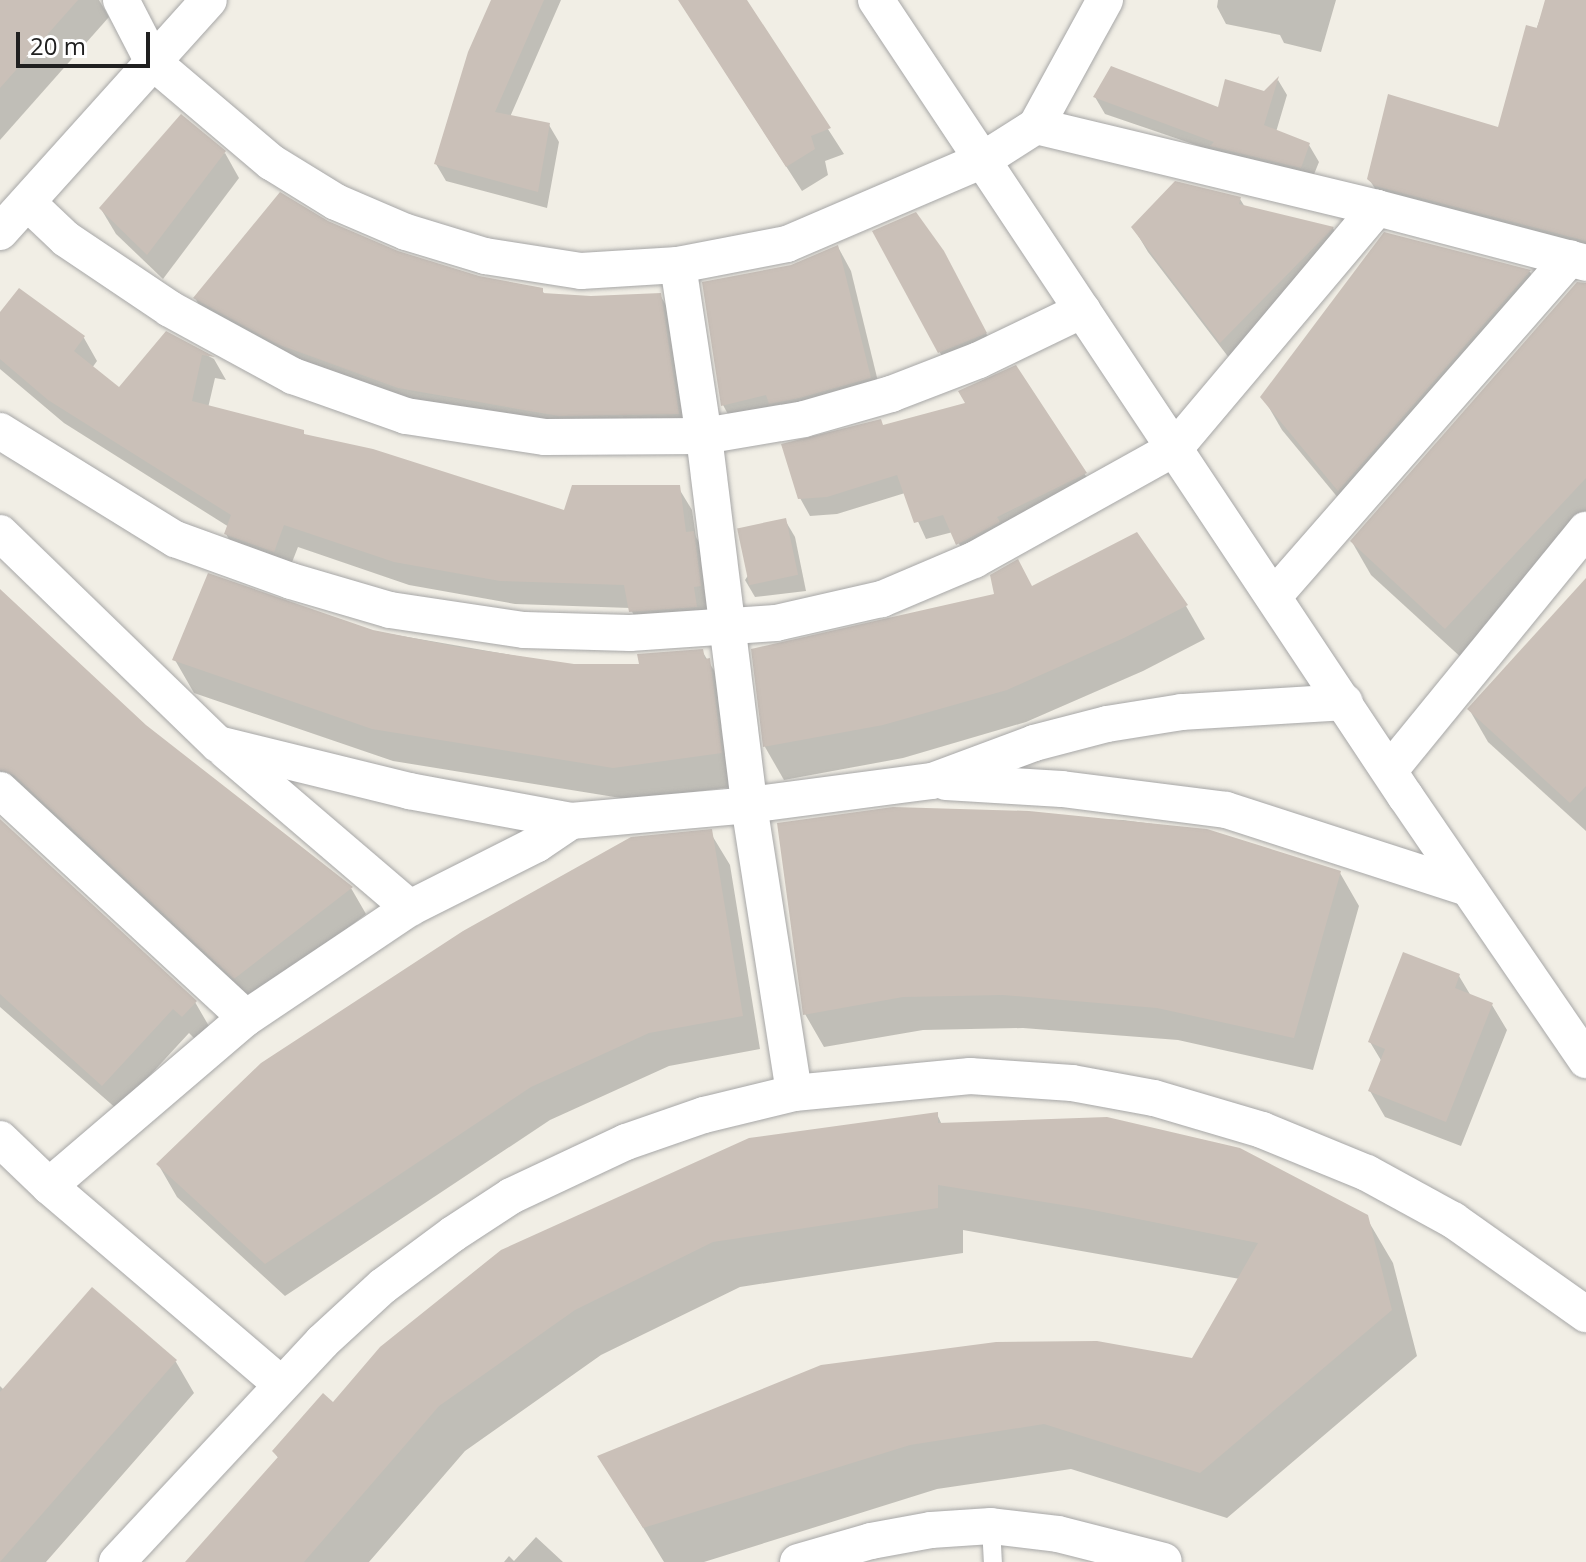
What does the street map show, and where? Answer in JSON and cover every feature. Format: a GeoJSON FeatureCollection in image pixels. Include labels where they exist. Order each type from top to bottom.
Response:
{"type":"FeatureCollection","features":[{"type":"Feature","properties":{"kind":"street"},"geometry":{"type":"LineString","coordinates":[[121,0],[153,62],[271,162],[336,202],[406,232],[485,256],[581,271],[678,265],[787,244],[981,161],[1036,126],[1105,0]]}},
{"type":"Feature","properties":{"kind":"street"},"geometry":{"type":"LineString","coordinates":[[0,232],[209,0]]}},
{"type":"Feature","properties":{"kind":"street"},"geometry":{"type":"LineString","coordinates":[[876,0],[1586,1060]]}},
{"type":"Feature","properties":{"kind":"street"},"geometry":{"type":"LineString","coordinates":[[1036,126],[1578,260],[1274,596]]}},
{"type":"Feature","properties":{"kind":"street"},"geometry":{"type":"LineString","coordinates":[[28,203],[66,239],[170,309],[293,376],[406,416],[545,437],[704,436],[804,419],[891,394],[979,360],[1083,310]]}},
{"type":"Feature","properties":{"kind":"street"},"geometry":{"type":"LineString","coordinates":[[0,431],[175,539],[291,581],[390,610],[524,630],[630,633],[725,629],[776,623],[882,599],[974,560],[1175,448],[1377,208]]}},
{"type":"Feature","properties":{"kind":"street"},"geometry":{"type":"LineString","coordinates":[[678,265],[704,436],[725,629],[749,805],[794,1093]]}},
{"type":"Feature","properties":{"kind":"street"},"geometry":{"type":"LineString","coordinates":[[1390,770],[1586,530]]}},
{"type":"Feature","properties":{"kind":"street"},"geometry":{"type":"LineString","coordinates":[[0,533],[218,744],[410,908]]}},
{"type":"Feature","properties":{"kind":"street"},"geometry":{"type":"LineString","coordinates":[[932,781],[1034,743],[1107,724],[1182,712],[1345,702]]}},
{"type":"Feature","properties":{"kind":"street"},"geometry":{"type":"LineString","coordinates":[[218,744],[409,791],[571,821],[749,805],[932,781],[1062,789],[1226,810],[1468,888]]}},
{"type":"Feature","properties":{"kind":"street"},"geometry":{"type":"LineString","coordinates":[[0,790],[246,1018]]}},
{"type":"Feature","properties":{"kind":"street"},"geometry":{"type":"LineString","coordinates":[[49,1186],[246,1018],[410,908],[537,844],[571,821]]}},
{"type":"Feature","properties":{"kind":"street"},"geometry":{"type":"LineString","coordinates":[[117,1562],[281,1384],[383,1286],[511,1196],[626,1142],[704,1115],[794,1093],[970,1076],[1072,1083],[1154,1098],[1262,1130],[1367,1173],[1453,1220],[1586,1314]]}},
{"type":"Feature","properties":{"kind":"street"},"geometry":{"type":"LineString","coordinates":[[0,1139],[49,1186],[281,1384]]}},
{"type":"Feature","properties":{"kind":"street"},"geometry":{"type":"LineString","coordinates":[[809,1560],[931,1530],[991,1526],[1058,1534],[1164,1561]]}},
{"type":"Feature","properties":{"kind":"lane"},"geometry":{"type":"LineString","coordinates":[[991,1526],[993,1562]]}},
{"type":"Feature","properties":{"kind":"building"},"geometry":{"type":"Polygon","coordinates":[[[0,0],[78,0],[0,88],[0,0]]]}},
{"type":"Feature","properties":{"kind":"building"},"geometry":{"type":"Polygon","coordinates":[[[491,0],[544,0],[495,112],[550,123],[538,192],[434,164],[468,52],[491,0]]]}},
{"type":"Feature","properties":{"kind":"building"},"geometry":{"type":"Polygon","coordinates":[[[678,0],[747,0],[831,128],[811,136],[815,149],[786,167],[678,0]]]}},
{"type":"Feature","properties":{"kind":"building"},"geometry":{"type":"Polygon","coordinates":[[[1545,0],[1586,0],[1586,241],[1375,186],[1367,179],[1388,94],[1498,127],[1526,25],[1537,28],[1545,0]]]}},
{"type":"Feature","properties":{"kind":"building"},"geometry":{"type":"Polygon","coordinates":[[[1111,66],[1218,107],[1225,79],[1264,91],[1279,76],[1264,125],[1310,143],[1301,168],[1210,146],[1214,142],[1093,97],[1111,66]]]}},
{"type":"Feature","properties":{"kind":"building"},"geometry":{"type":"Polygon","coordinates":[[[181,114],[226,151],[147,255],[99,208],[181,114]]]}},
{"type":"Feature","properties":{"kind":"building"},"geometry":{"type":"Polygon","coordinates":[[[1175,181],[1241,197],[1239,204],[1334,227],[1220,343],[1131,227],[1175,181]]]}},
{"type":"Feature","properties":{"kind":"building"},"geometry":{"type":"Polygon","coordinates":[[[280,192],[328,221],[398,251],[479,276],[543,288],[543,293],[591,296],[661,293],[679,414],[559,416],[398,388],[277,344],[193,298],[280,192]]]}},
{"type":"Feature","properties":{"kind":"building"},"geometry":{"type":"Polygon","coordinates":[[[916,212],[944,251],[987,333],[938,353],[872,231],[916,212]]]}},
{"type":"Feature","properties":{"kind":"building"},"geometry":{"type":"Polygon","coordinates":[[[1384,232],[1531,270],[1338,491],[1260,397],[1384,232]]]}},
{"type":"Feature","properties":{"kind":"building"},"geometry":{"type":"Polygon","coordinates":[[[838,245],[871,378],[769,404],[766,395],[721,406],[702,282],[791,265],[838,245]]]}},
{"type":"Feature","properties":{"kind":"building"},"geometry":{"type":"Polygon","coordinates":[[[1577,282],[1586,283],[1586,478],[1445,629],[1350,541],[1577,282]]]}},
{"type":"Feature","properties":{"kind":"building"},"geometry":{"type":"Polygon","coordinates":[[[19,288],[85,336],[74,351],[119,387],[166,331],[215,357],[202,355],[192,401],[304,430],[304,434],[373,449],[564,510],[572,485],[680,485],[686,532],[694,531],[701,586],[694,587],[697,607],[629,612],[624,585],[500,581],[394,562],[284,525],[274,552],[224,534],[231,515],[48,400],[0,359],[0,312],[19,288]]]}},
{"type":"Feature","properties":{"kind":"building"},"geometry":{"type":"Polygon","coordinates":[[[1016,365],[1087,473],[997,517],[1000,522],[956,545],[943,515],[914,523],[897,475],[827,497],[798,499],[781,444],[881,419],[883,425],[965,403],[958,391],[1016,365]]]}},
{"type":"Feature","properties":{"kind":"building"},"geometry":{"type":"Polygon","coordinates":[[[786,518],[798,575],[749,585],[737,528],[786,518]]]}},
{"type":"Feature","properties":{"kind":"building"},"geometry":{"type":"Polygon","coordinates":[[[1137,532],[1188,605],[1124,638],[1007,690],[883,725],[763,747],[751,649],[994,594],[990,575],[1018,559],[1032,586],[1137,532]]]}},
{"type":"Feature","properties":{"kind":"building"},"geometry":{"type":"Polygon","coordinates":[[[208,573],[373,630],[458,647],[574,664],[639,664],[637,654],[703,649],[705,659],[710,658],[722,753],[613,768],[372,729],[172,660],[208,573]]]}},
{"type":"Feature","properties":{"kind":"building"},"geometry":{"type":"Polygon","coordinates":[[[1586,578],[1586,786],[1570,803],[1467,709],[1586,578]]]}},
{"type":"Feature","properties":{"kind":"building"},"geometry":{"type":"Polygon","coordinates":[[[0,589],[146,725],[353,887],[234,979],[14,775],[0,770],[0,589]]]}},
{"type":"Feature","properties":{"kind":"building"},"geometry":{"type":"Polygon","coordinates":[[[893,807],[1029,811],[1207,829],[1341,871],[1294,1038],[1157,1008],[1003,995],[903,997],[803,1015],[777,823],[893,807]]]}},
{"type":"Feature","properties":{"kind":"building"},"geometry":{"type":"Polygon","coordinates":[[[0,819],[197,1001],[182,1017],[173,1009],[102,1086],[0,994],[0,819]]]}},
{"type":"Feature","properties":{"kind":"building"},"geometry":{"type":"Polygon","coordinates":[[[712,829],[743,1016],[649,1033],[531,1087],[265,1264],[156,1164],[261,1063],[463,931],[631,837],[712,829]]]}},
{"type":"Feature","properties":{"kind":"building"},"geometry":{"type":"Polygon","coordinates":[[[1403,952],[1460,974],[1455,988],[1493,1003],[1446,1122],[1368,1091],[1385,1049],[1368,1042],[1403,952]]]}},
{"type":"Feature","properties":{"kind":"building"},"geometry":{"type":"Polygon","coordinates":[[[938,1112],[938,1123],[1107,1117],[1240,1148],[1368,1215],[1392,1310],[1200,1473],[1044,1424],[910,1445],[643,1528],[597,1456],[821,1365],[996,1342],[1097,1341],[1192,1358],[1258,1243],[1088,1209],[938,1185],[938,1208],[713,1242],[575,1310],[439,1406],[304,1562],[185,1562],[278,1457],[272,1451],[323,1393],[333,1402],[380,1347],[501,1250],[749,1138],[938,1112]]]}},
{"type":"Feature","properties":{"kind":"building"},"geometry":{"type":"Polygon","coordinates":[[[92,1287],[177,1360],[0,1562],[0,1392],[92,1287]]]}}]}
